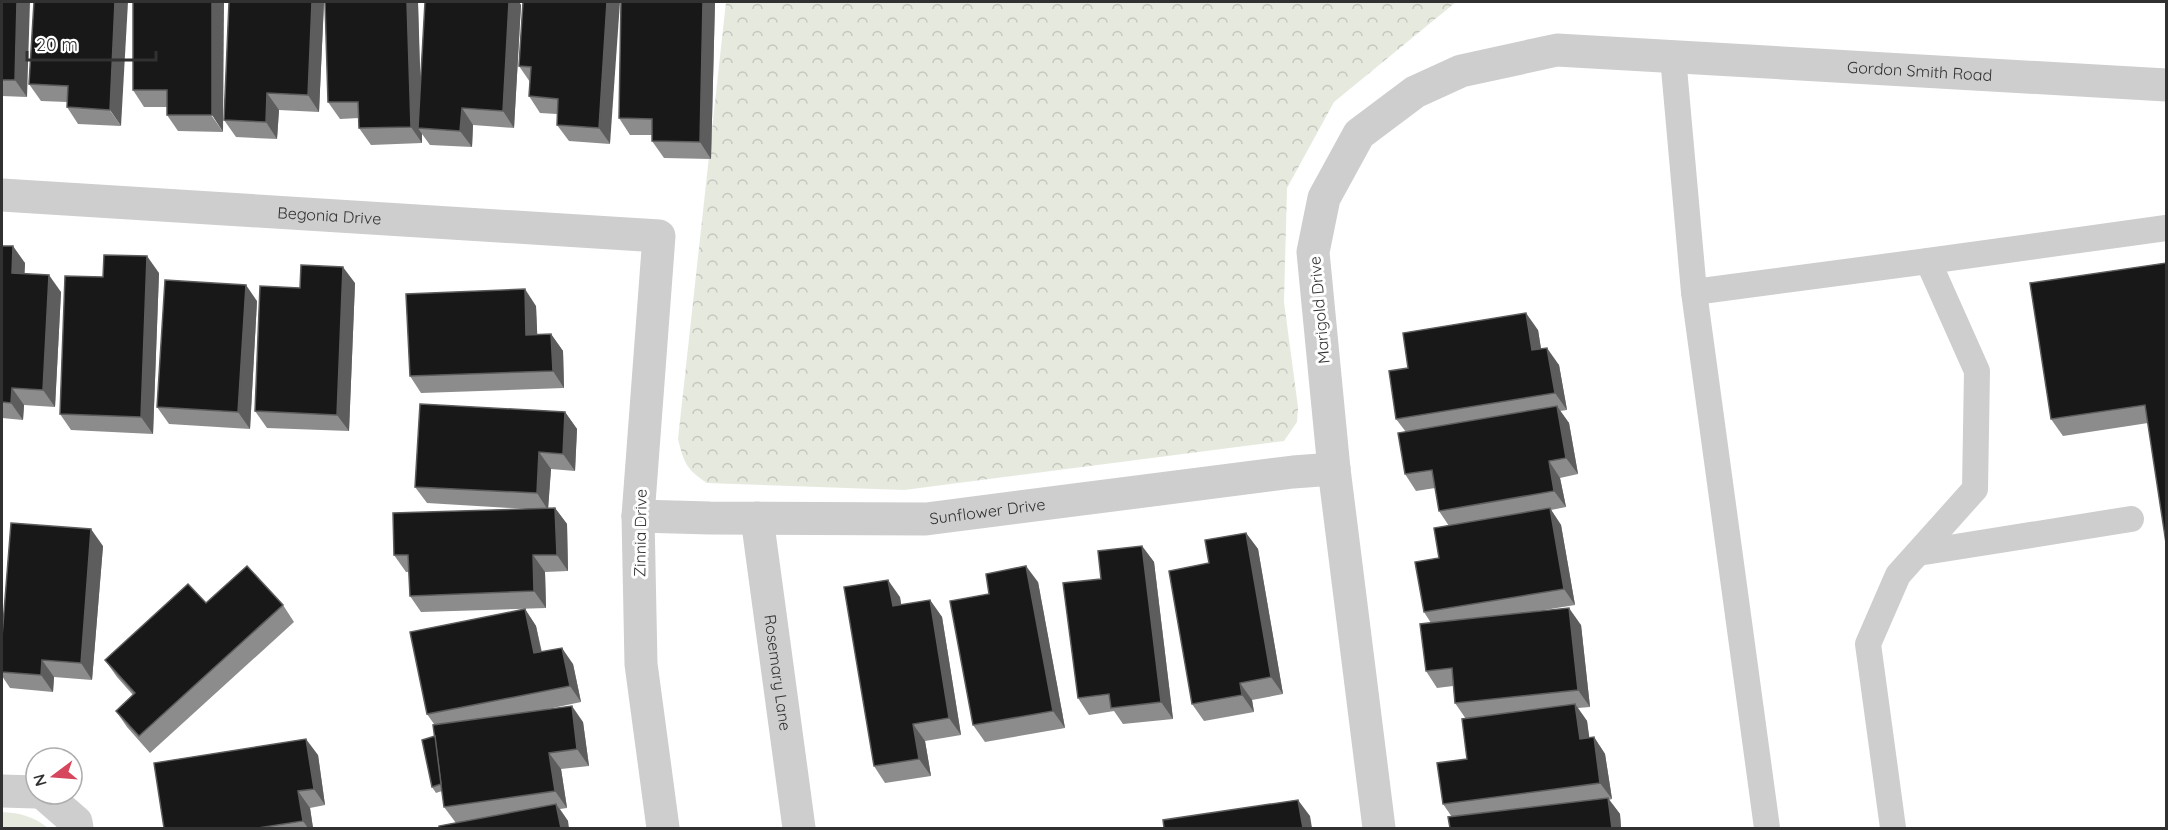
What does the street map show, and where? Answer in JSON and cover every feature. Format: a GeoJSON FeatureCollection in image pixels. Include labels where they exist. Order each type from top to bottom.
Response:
{"type":"FeatureCollection","features":[{"type":"Feature","properties":{"kind":"street","name":"Marigold Drive"},"geometry":{"type":"LineString","coordinates":[[1379,828],[1334,469],[1312,252],[1324,198],[1359,134],[1415,92],[1461,71],[1557,50],[1673,57]]}},
{"type":"Feature","properties":{"kind":"street","name":"Gordon Smith Road"},"geometry":{"type":"LineString","coordinates":[[1673,57],[2166,85]]}},
{"type":"Feature","properties":{"kind":"street","name":"Begonia Drive"},"geometry":{"type":"LineString","coordinates":[[2,195],[659,236]]}},
{"type":"Feature","properties":{"kind":"street","name":"Zinnia Drive"},"geometry":{"type":"LineString","coordinates":[[659,236],[638,516],[641,664],[663,828]]}},
{"type":"Feature","properties":{"kind":"street","name":"Sunflower Drive"},"geometry":{"type":"LineString","coordinates":[[638,516],[926,519],[1293,472],[1334,469]]}},
{"type":"Feature","properties":{"kind":"street","name":"Rosemary Lane"},"geometry":{"type":"LineString","coordinates":[[757,518],[799,828]]}},
{"type":"Feature","properties":{"kind":"street"},"geometry":{"type":"LineString","coordinates":[[2,791],[24,792]]}},
{"type":"Feature","properties":{"kind":"street"},"geometry":{"type":"LineString","coordinates":[[58,806],[76,822],[77,828]]}},
{"type":"Feature","properties":{"kind":"lane"},"geometry":{"type":"LineString","coordinates":[[1673,57],[1694,292],[1767,828]]}},
{"type":"Feature","properties":{"kind":"lane"},"geometry":{"type":"LineString","coordinates":[[1694,292],[2166,228]]}},
{"type":"Feature","properties":{"kind":"lane"},"geometry":{"type":"LineString","coordinates":[[1893,828],[1868,644],[1898,575],[1975,489],[1977,371],[1928,261]]}},
{"type":"Feature","properties":{"kind":"lane"},"geometry":{"type":"LineString","coordinates":[[1918,553],[2131,519]]}},
{"type":"Feature","properties":{"kind":"green space"},"geometry":{"type":"Polygon","coordinates":[[[726,2],[1456,2],[1334,102],[1287,188],[1284,302],[1298,407],[1297,422],[1284,441],[904,490],[707,483],[694,474],[682,454],[678,439],[726,2]]]}},
{"type":"Feature","properties":{"kind":"green space"},"geometry":{"type":"Polygon","coordinates":[[[2,812],[26,816],[48,828],[2,828],[2,812]]]}},
{"type":"Feature","properties":{"kind":"building"},"geometry":{"type":"Polygon","coordinates":[[[2,2],[17,2],[15,80],[2,80],[2,2]]]}},
{"type":"Feature","properties":{"kind":"building"},"geometry":{"type":"Polygon","coordinates":[[[34,2],[115,2],[110,110],[67,107],[68,86],[29,84],[34,2]]]}},
{"type":"Feature","properties":{"kind":"building"},"geometry":{"type":"Polygon","coordinates":[[[133,2],[212,2],[212,115],[167,115],[167,90],[133,90],[133,2]]]}},
{"type":"Feature","properties":{"kind":"building"},"geometry":{"type":"Polygon","coordinates":[[[229,2],[312,2],[308,95],[267,93],[266,122],[224,120],[229,2]]]}},
{"type":"Feature","properties":{"kind":"building"},"geometry":{"type":"Polygon","coordinates":[[[325,2],[407,2],[411,127],[359,128],[358,102],[328,102],[325,2]]]}},
{"type":"Feature","properties":{"kind":"building"},"geometry":{"type":"Polygon","coordinates":[[[425,2],[509,2],[503,111],[462,108],[460,131],[418,128],[425,2]]]}},
{"type":"Feature","properties":{"kind":"building"},"geometry":{"type":"Polygon","coordinates":[[[523,2],[607,2],[599,128],[557,125],[558,99],[529,96],[531,67],[519,66],[523,2]]]}},
{"type":"Feature","properties":{"kind":"building"},"geometry":{"type":"Polygon","coordinates":[[[621,2],[703,2],[700,142],[652,141],[652,119],[619,118],[621,2]]]}},
{"type":"Feature","properties":{"kind":"building"},"geometry":{"type":"Polygon","coordinates":[[[2,246],[13,246],[12,273],[49,275],[43,390],[12,388],[11,403],[2,402],[2,246]]]}},
{"type":"Feature","properties":{"kind":"building"},"geometry":{"type":"Polygon","coordinates":[[[104,255],[147,256],[141,417],[60,414],[65,276],[103,277],[104,255]]]}},
{"type":"Feature","properties":{"kind":"building"},"geometry":{"type":"Polygon","coordinates":[[[2166,263],[2166,543],[2145,405],[2051,419],[2030,283],[2166,263]]]}},
{"type":"Feature","properties":{"kind":"building"},"geometry":{"type":"Polygon","coordinates":[[[301,265],[343,267],[337,415],[255,411],[260,286],[300,288],[301,265]]]}},
{"type":"Feature","properties":{"kind":"building"},"geometry":{"type":"Polygon","coordinates":[[[165,280],[246,285],[238,412],[157,407],[165,280]]]}},
{"type":"Feature","properties":{"kind":"building"},"geometry":{"type":"Polygon","coordinates":[[[525,289],[526,335],[551,334],[553,371],[410,376],[406,294],[525,289]]]}},
{"type":"Feature","properties":{"kind":"building"},"geometry":{"type":"Polygon","coordinates":[[[1526,313],[1532,350],[1547,348],[1555,393],[1396,419],[1389,371],[1408,368],[1403,333],[1526,313]]]}},
{"type":"Feature","properties":{"kind":"building"},"geometry":{"type":"Polygon","coordinates":[[[420,404],[565,412],[563,454],[539,452],[537,493],[415,487],[420,404]]]}},
{"type":"Feature","properties":{"kind":"building"},"geometry":{"type":"Polygon","coordinates":[[[1557,406],[1566,458],[1549,461],[1554,491],[1439,511],[1432,470],[1405,474],[1398,433],[1557,406]]]}},
{"type":"Feature","properties":{"kind":"building"},"geometry":{"type":"Polygon","coordinates":[[[555,508],[557,555],[533,555],[534,591],[410,596],[408,555],[394,555],[393,513],[555,508]]]}},
{"type":"Feature","properties":{"kind":"building"},"geometry":{"type":"Polygon","coordinates":[[[1550,508],[1564,589],[1424,612],[1415,562],[1439,558],[1434,528],[1550,508]]]}},
{"type":"Feature","properties":{"kind":"building"},"geometry":{"type":"Polygon","coordinates":[[[11,523],[91,529],[81,663],[42,660],[41,675],[2,672],[2,637],[11,523]]]}},
{"type":"Feature","properties":{"kind":"building"},"geometry":{"type":"Polygon","coordinates":[[[1246,533],[1271,677],[1240,683],[1242,695],[1192,704],[1169,571],[1209,563],[1205,540],[1246,533]]]}},
{"type":"Feature","properties":{"kind":"building"},"geometry":{"type":"Polygon","coordinates":[[[1142,546],[1161,702],[1111,708],[1109,694],[1078,698],[1063,583],[1101,579],[1098,551],[1142,546]]]}},
{"type":"Feature","properties":{"kind":"building"},"geometry":{"type":"Polygon","coordinates":[[[247,566],[283,605],[139,736],[116,711],[135,693],[105,660],[188,584],[206,603],[247,566]]]}},
{"type":"Feature","properties":{"kind":"building"},"geometry":{"type":"Polygon","coordinates":[[[1026,566],[1053,711],[973,725],[950,601],[989,594],[986,574],[1026,566]]]}},
{"type":"Feature","properties":{"kind":"building"},"geometry":{"type":"Polygon","coordinates":[[[888,580],[893,606],[930,600],[949,718],[913,724],[919,759],[874,766],[844,587],[888,580]]]}},
{"type":"Feature","properties":{"kind":"building"},"geometry":{"type":"Polygon","coordinates":[[[1569,608],[1578,690],[1455,703],[1452,668],[1426,671],[1420,624],[1569,608]]]}},
{"type":"Feature","properties":{"kind":"building"},"geometry":{"type":"Polygon","coordinates":[[[525,609],[534,653],[562,648],[570,686],[427,714],[410,632],[525,609]]]}},
{"type":"Feature","properties":{"kind":"building"},"geometry":{"type":"Polygon","coordinates":[[[1575,704],[1580,739],[1594,737],[1600,783],[1443,804],[1437,763],[1467,759],[1462,719],[1575,704]]]}},
{"type":"Feature","properties":{"kind":"building"},"geometry":{"type":"Polygon","coordinates":[[[572,706],[577,749],[549,753],[555,791],[444,807],[433,725],[572,706]]]}},
{"type":"Feature","properties":{"kind":"building"},"geometry":{"type":"Polygon","coordinates":[[[435,736],[441,784],[432,787],[422,740],[435,736]]]}},
{"type":"Feature","properties":{"kind":"building"},"geometry":{"type":"Polygon","coordinates":[[[306,739],[314,789],[298,791],[303,821],[258,828],[164,828],[154,763],[306,739]]]}},
{"type":"Feature","properties":{"kind":"building"},"geometry":{"type":"Polygon","coordinates":[[[1608,798],[1612,828],[1450,828],[1448,817],[1608,798]]]}},
{"type":"Feature","properties":{"kind":"building"},"geometry":{"type":"Polygon","coordinates":[[[1298,800],[1303,828],[1164,828],[1163,820],[1298,800]]]}},
{"type":"Feature","properties":{"kind":"building"},"geometry":{"type":"Polygon","coordinates":[[[556,804],[561,828],[439,828],[439,826],[556,804]]]}}]}
